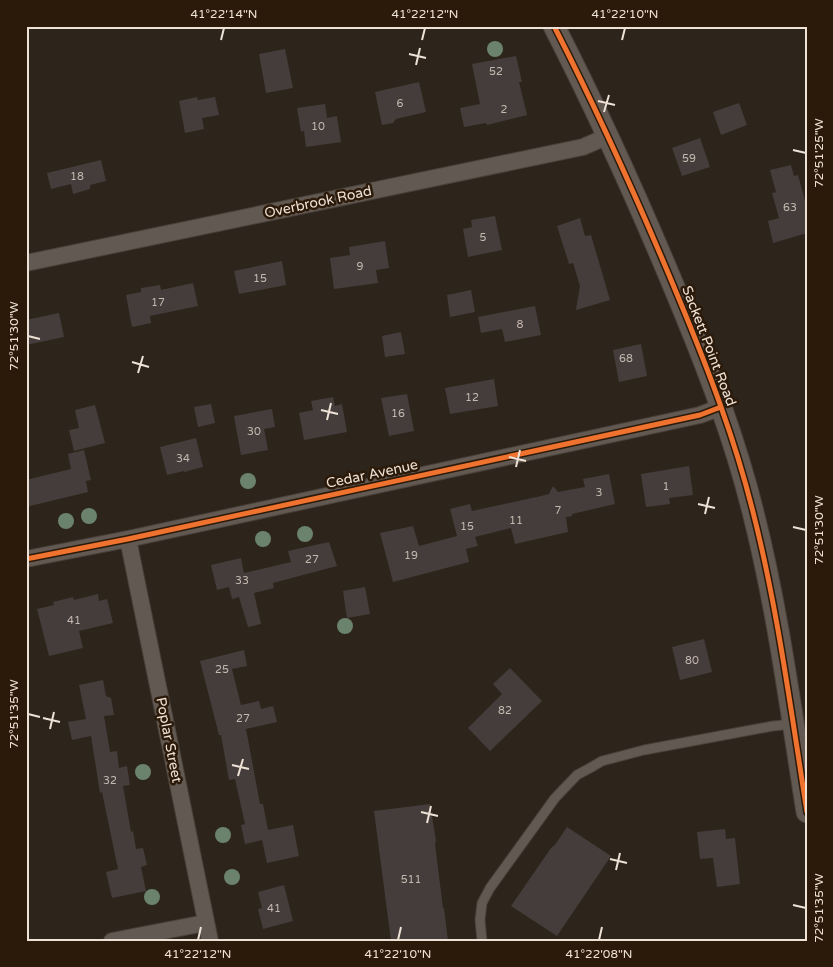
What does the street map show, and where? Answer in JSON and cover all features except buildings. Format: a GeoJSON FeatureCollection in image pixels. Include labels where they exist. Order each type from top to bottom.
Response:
{"type":"FeatureCollection","features":[{"type":"Feature","properties":{"kind":"street","name":"Sackett Point Road"},"geometry":{"type":"LineString","coordinates":[[554,26],[608,136],[661,255],[699,348],[739,460],[766,568],[807,812]]}},
{"type":"Feature","properties":{"kind":"street","name":"Overbrook Road"},"geometry":{"type":"LineString","coordinates":[[26,262],[583,147],[608,136]]}},
{"type":"Feature","properties":{"kind":"street","name":"Cedar Avenue"},"geometry":{"type":"LineString","coordinates":[[26,559],[128,539],[700,415],[721,407]]}},
{"type":"Feature","properties":{"kind":"street","name":"Poplar Street"},"geometry":{"type":"LineString","coordinates":[[128,539],[210,941]]}},
{"type":"Feature","properties":{"kind":"street"},"geometry":{"type":"LineString","coordinates":[[112,941],[205,923]]}},
{"type":"Feature","properties":{"kind":"lane"},"geometry":{"type":"LineString","coordinates":[[482,941],[480,920],[482,904],[490,888],[554,798],[578,775],[602,761],[644,750],[793,724]]}},
{"type":"Feature","properties":{"kind":"cycle path"},"geometry":{"type":"LineString","coordinates":[[554,26],[604,128],[650,230],[700,352],[729,431],[746,485],[770,586],[807,812]]}},
{"type":"Feature","properties":{"kind":"cycle path"},"geometry":{"type":"LineString","coordinates":[[26,559],[128,539],[700,415],[721,407]]}}]}
